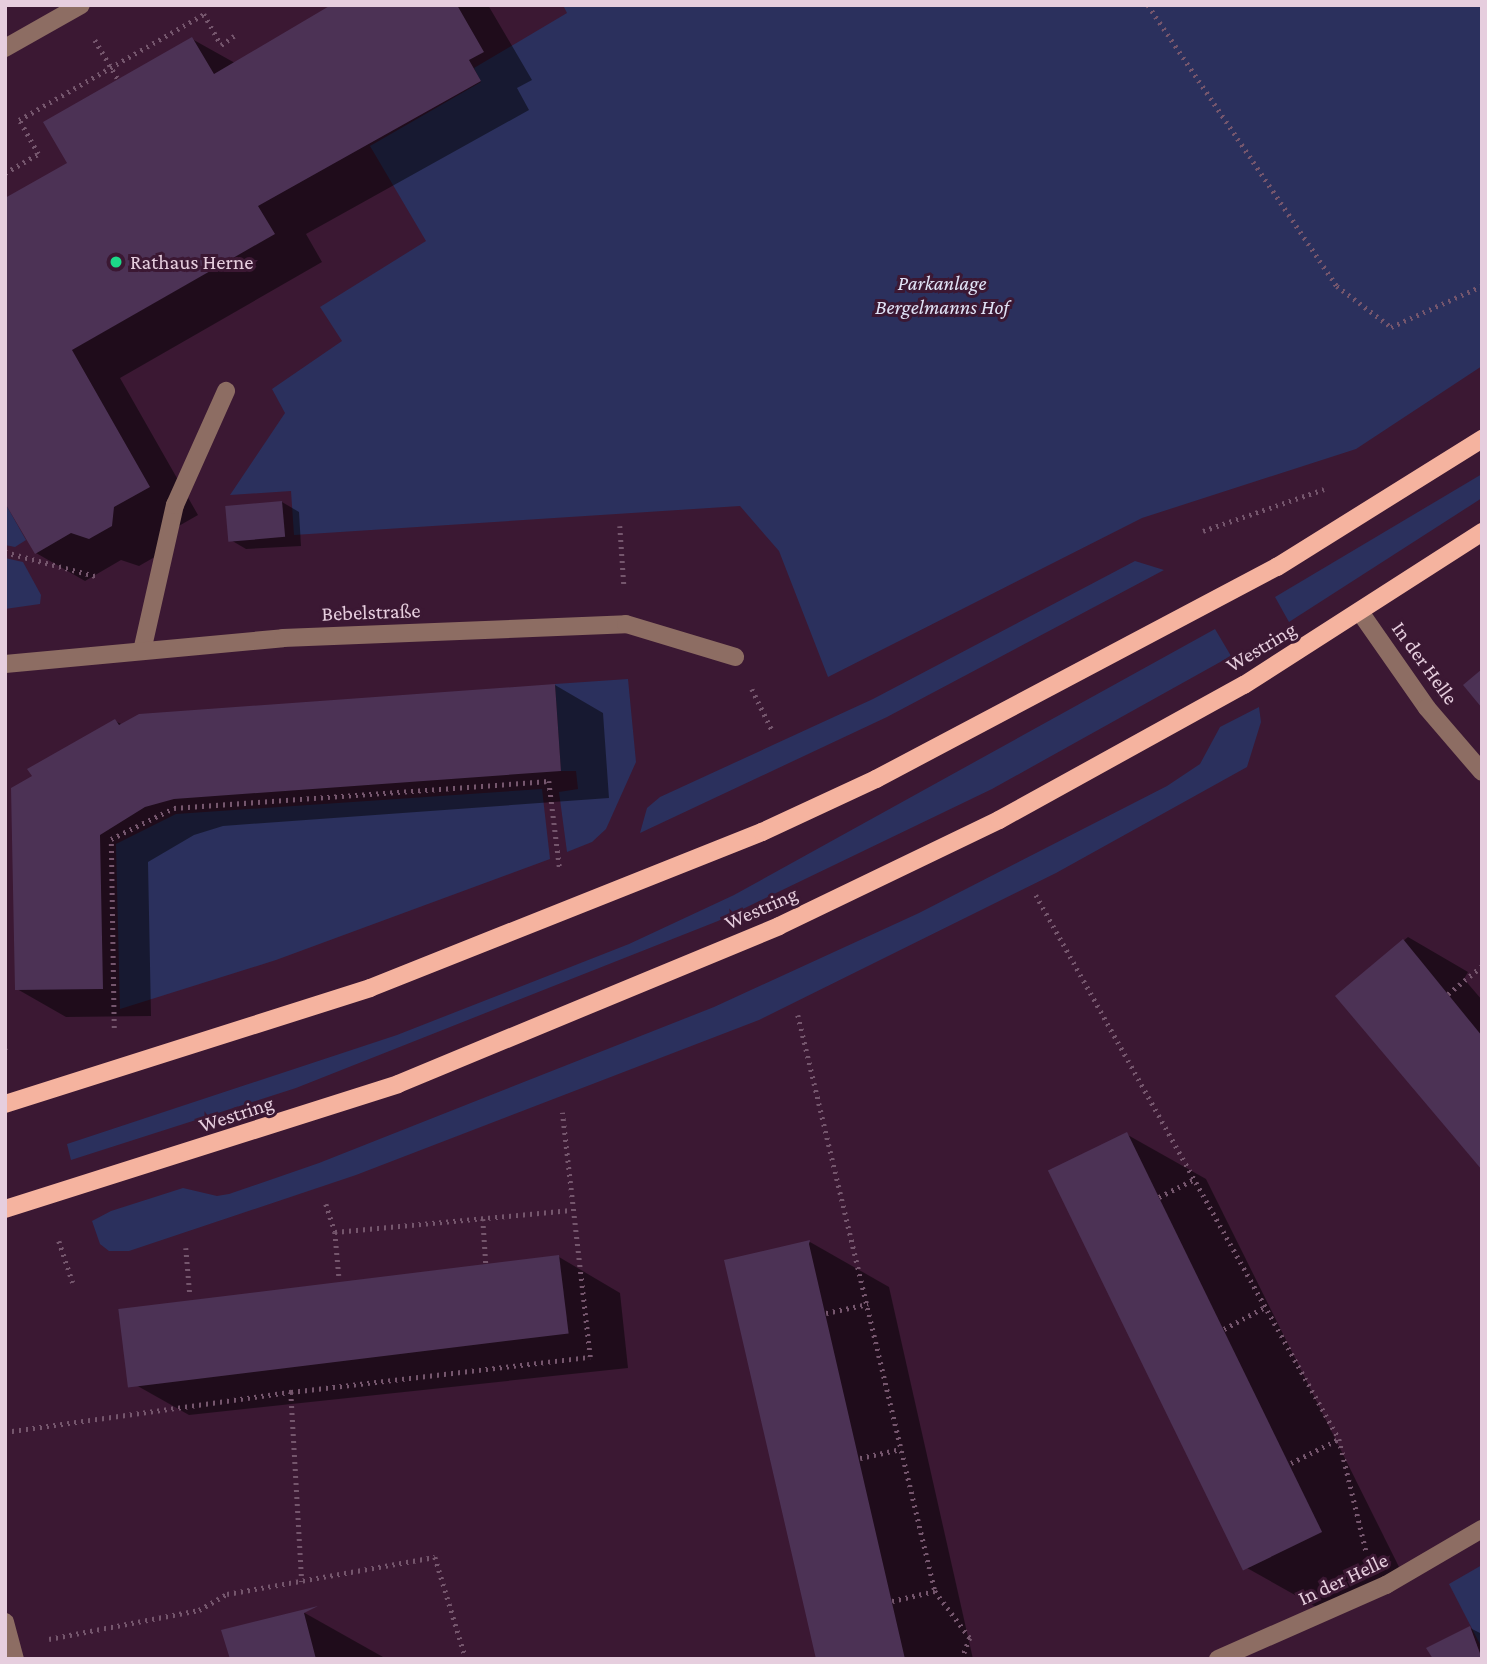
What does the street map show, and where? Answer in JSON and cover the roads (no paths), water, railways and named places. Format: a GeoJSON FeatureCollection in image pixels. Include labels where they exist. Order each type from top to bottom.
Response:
{"type":"FeatureCollection","features":[{"type":"Feature","properties":{"kind":"main road"},"geometry":{"type":"LineString","coordinates":[[5,1104],[369,988],[565,914],[863,785],[1069,680],[1277,567],[1482,439]]}},
{"type":"Feature","properties":{"kind":"main road","name":"Westring"},"geometry":{"type":"LineString","coordinates":[[5,1209],[398,1084],[779,926],[999,820],[1244,685],[1482,532]]}},
{"type":"Feature","properties":{"kind":"street"},"geometry":{"type":"LineString","coordinates":[[5,48],[81,5]]}},
{"type":"Feature","properties":{"kind":"street"},"geometry":{"type":"LineString","coordinates":[[142,651],[175,506],[226,391]]}},
{"type":"Feature","properties":{"kind":"street","name":"In der Helle"},"geometry":{"type":"LineString","coordinates":[[1360,612],[1427,708],[1482,772]]}},
{"type":"Feature","properties":{"kind":"street","name":"Bebelstraße"},"geometry":{"type":"LineString","coordinates":[[5,664],[283,638],[626,624],[735,657]]}},
{"type":"Feature","properties":{"kind":"street","name":"In der Helle"},"geometry":{"type":"LineString","coordinates":[[1218,1659],[1386,1585],[1482,1529]]}},
{"type":"Feature","properties":{"kind":"street"},"geometry":{"type":"LineString","coordinates":[[5,1622],[14,1653]]}},
{"type":"Feature","properties":{"kind":"place","name":"Rathaus Herne"},"geometry":{"type":"Point","coordinates":[116,262]}},
{"type":"Feature","properties":{"kind":"park label","name":"Parkanlage Bergelmanns Hof"},"geometry":{"type":"Point","coordinates":[942,295]}}]}
